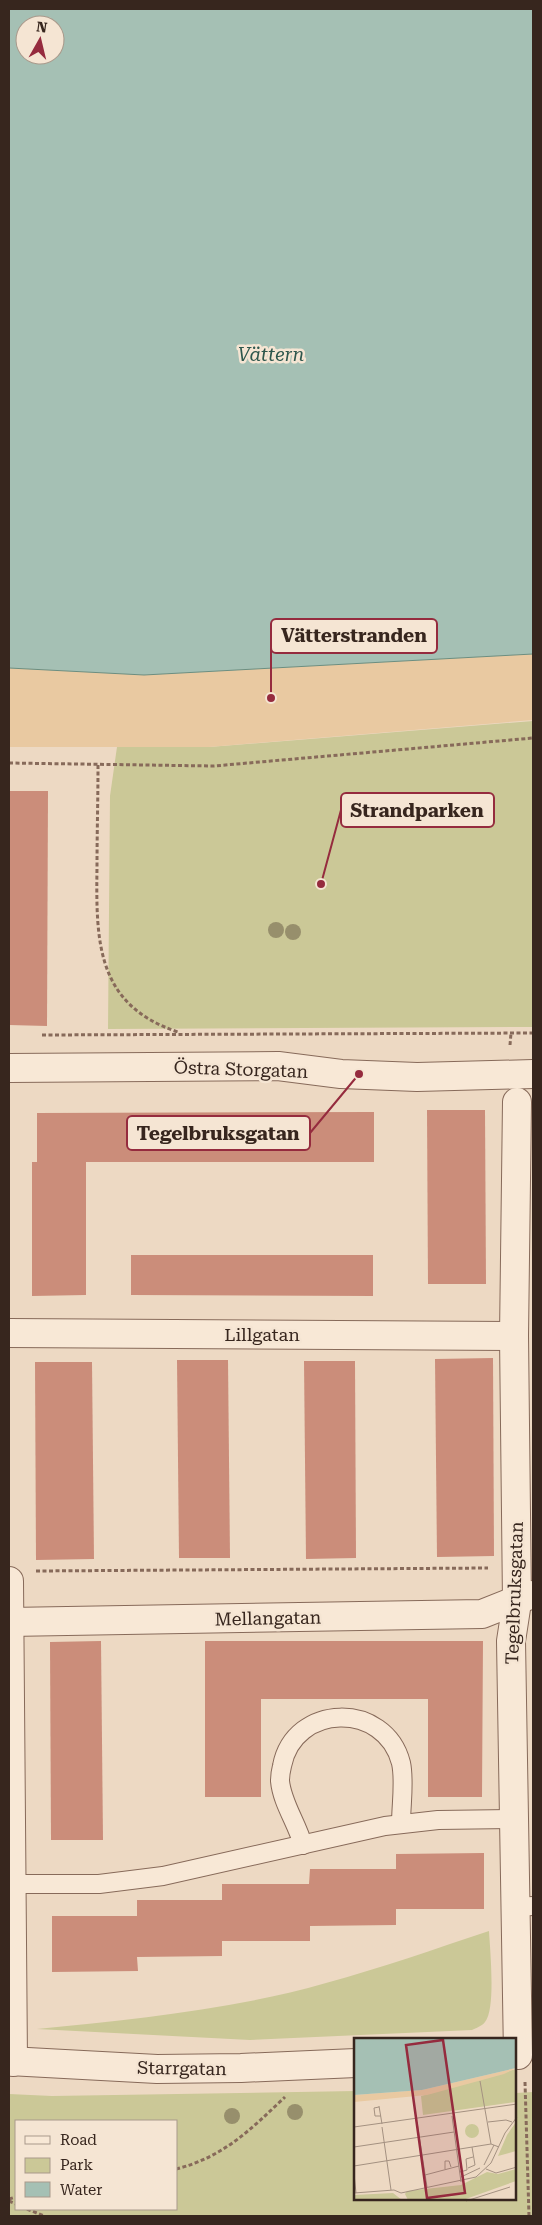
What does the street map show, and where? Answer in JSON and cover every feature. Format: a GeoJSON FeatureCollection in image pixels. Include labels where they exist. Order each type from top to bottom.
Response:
{"type":"FeatureCollection","features":[{"type":"Feature","properties":{"kind":"street","name":"Östra Storgatan"},"geometry":{"type":"LineString","coordinates":[[9,1068],[278,1066],[341,1074],[417,1077],[533,1074]]}},
{"type":"Feature","properties":{"kind":"street","name":"Tegelbruksgatan"},"geometry":{"type":"LineString","coordinates":[[517,1102],[514,1336],[517,1567],[525,1598],[511,1641],[514,1819],[524,1907],[525,1981],[522,2054]]}},
{"type":"Feature","properties":{"kind":"street","name":"Lillgatan"},"geometry":{"type":"LineString","coordinates":[[9,1333],[514,1336]]}},
{"type":"Feature","properties":{"kind":"street"},"geometry":{"type":"LineString","coordinates":[[9,1622],[19,1576]]}},
{"type":"Feature","properties":{"kind":"street","name":"Mellangatan"},"geometry":{"type":"LineString","coordinates":[[9,1622],[482,1614],[525,1598]]}},
{"type":"Feature","properties":{"kind":"street"},"geometry":{"type":"LineString","coordinates":[[9,1610],[12,1884],[11,2061]]}},
{"type":"Feature","properties":{"kind":"street","name":"Starrgatan"},"geometry":{"type":"LineString","coordinates":[[11,2061],[156,2069],[354,2064]]}},
{"type":"Feature","properties":{"kind":"lane"},"geometry":{"type":"LineString","coordinates":[[302,1845],[297,1826],[286,1804],[280,1780],[284,1754],[299,1733],[320,1720],[346,1716],[370,1723],[390,1740],[401,1763],[401,1824]]}},
{"type":"Feature","properties":{"kind":"lane"},"geometry":{"type":"LineString","coordinates":[[12,1884],[99,1884],[145,1878],[401,1824],[438,1820],[514,1819]]}},
{"type":"Feature","properties":{"kind":"path"},"geometry":{"type":"LineString","coordinates":[[9,763],[214,766],[533,738]]}},
{"type":"Feature","properties":{"kind":"path"},"geometry":{"type":"LineString","coordinates":[[98,765],[96,904],[97,932],[102,958],[111,978],[131,1006],[160,1026],[182,1034]]}},
{"type":"Feature","properties":{"kind":"path"},"geometry":{"type":"LineString","coordinates":[[19,1576],[517,1567]]}},
{"type":"Feature","properties":{"kind":"path"},"geometry":{"type":"LineString","coordinates":[[522,2054],[526,2085],[529,2216]]}},
{"type":"Feature","properties":{"kind":"path"},"geometry":{"type":"LineString","coordinates":[[178,2168],[215,2156],[250,2131],[291,2091]]}},
{"type":"Feature","properties":{"kind":"path"},"geometry":{"type":"LineString","coordinates":[[529,2202],[533,2200]]}},
{"type":"Feature","properties":{"kind":"path"},"geometry":{"type":"LineString","coordinates":[[29,2210],[44,2216]]}},
{"type":"Feature","properties":{"kind":"green space"},"geometry":{"type":"Polygon","coordinates":[[[533,721],[533,1027],[108,1029],[110,796],[117,747],[209,747],[533,721]]]}},
{"type":"Feature","properties":{"kind":"green space"},"geometry":{"type":"Polygon","coordinates":[[[489,1931],[492,1978],[490,2005],[485,2022],[472,2030],[250,2040],[37,2029],[183,2012],[255,2000],[347,1977],[489,1931]]]}},
{"type":"Feature","properties":{"kind":"green space"},"geometry":{"type":"Polygon","coordinates":[[[354,2091],[354,2200],[517,2200],[517,2093],[533,2092],[533,2216],[9,2216],[9,2094],[52,2096],[354,2091]]]}},
{"type":"Feature","properties":{"kind":"sand"},"geometry":{"type":"Polygon","coordinates":[[[533,654],[533,720],[209,747],[9,747],[9,668],[144,675],[533,654]]]}},
{"type":"Feature","properties":{"kind":"water","name":"Vättern"},"geometry":{"type":"Polygon","coordinates":[[[9,9],[533,9],[533,654],[144,675],[9,668],[9,9]]]}},
{"type":"Feature","properties":{"kind":"building"},"geometry":{"type":"Polygon","coordinates":[[[9,791],[48,791],[47,1026],[9,1025],[9,791]]]}},
{"type":"Feature","properties":{"kind":"building"},"geometry":{"type":"Polygon","coordinates":[[[427,1110],[485,1110],[486,1284],[428,1284],[427,1110]]]}},
{"type":"Feature","properties":{"kind":"building"},"geometry":{"type":"Polygon","coordinates":[[[374,1112],[374,1162],[86,1162],[86,1295],[32,1296],[32,1162],[37,1162],[37,1113],[374,1112]]]}},
{"type":"Feature","properties":{"kind":"building"},"geometry":{"type":"Polygon","coordinates":[[[131,1255],[373,1255],[373,1296],[131,1295],[131,1255]]]}},
{"type":"Feature","properties":{"kind":"building"},"geometry":{"type":"Polygon","coordinates":[[[493,1358],[494,1556],[437,1557],[435,1359],[493,1358]]]}},
{"type":"Feature","properties":{"kind":"building"},"geometry":{"type":"Polygon","coordinates":[[[177,1360],[228,1360],[230,1558],[179,1558],[177,1360]]]}},
{"type":"Feature","properties":{"kind":"building"},"geometry":{"type":"Polygon","coordinates":[[[304,1361],[355,1361],[356,1558],[306,1559],[304,1361]]]}},
{"type":"Feature","properties":{"kind":"building"},"geometry":{"type":"Polygon","coordinates":[[[35,1362],[92,1362],[94,1559],[36,1560],[35,1362]]]}},
{"type":"Feature","properties":{"kind":"building"},"geometry":{"type":"Polygon","coordinates":[[[101,1641],[103,1840],[51,1840],[50,1642],[101,1641]]]}},
{"type":"Feature","properties":{"kind":"building"},"geometry":{"type":"Polygon","coordinates":[[[205,1641],[483,1641],[482,1797],[428,1797],[428,1699],[261,1699],[261,1797],[205,1797],[205,1641]]]}},
{"type":"Feature","properties":{"kind":"building"},"geometry":{"type":"Polygon","coordinates":[[[484,1853],[484,1909],[396,1909],[396,1925],[310,1926],[310,1941],[222,1941],[222,1956],[137,1957],[138,1971],[52,1972],[52,1916],[137,1916],[137,1900],[222,1900],[222,1884],[309,1884],[310,1869],[396,1869],[396,1854],[484,1853]]]}},
{"type":"Feature","properties":{"kind":"place","name":"Vätterstranden"},"geometry":{"type":"Point","coordinates":[271,698]}},
{"type":"Feature","properties":{"kind":"place","name":"Strandparken"},"geometry":{"type":"Point","coordinates":[321,884]}},
{"type":"Feature","properties":{"kind":"place","name":"Tegelbruksgatan"},"geometry":{"type":"Point","coordinates":[359,1074]}}]}
